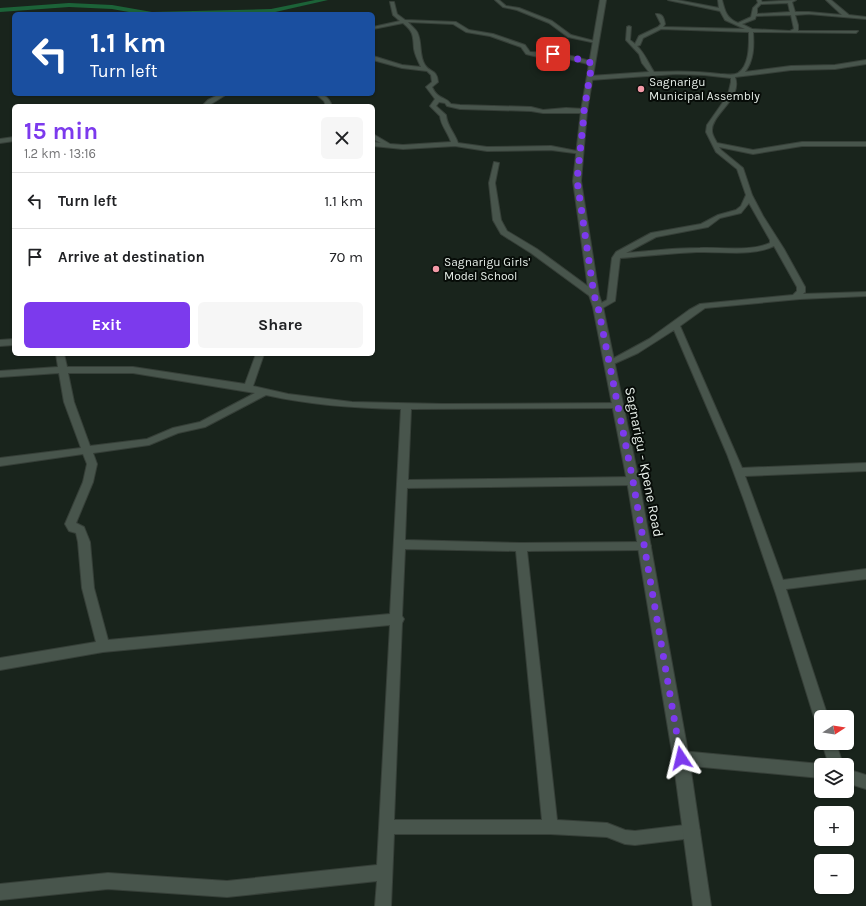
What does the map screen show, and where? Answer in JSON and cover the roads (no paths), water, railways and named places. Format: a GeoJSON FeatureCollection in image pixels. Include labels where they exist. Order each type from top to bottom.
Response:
{"type":"FeatureCollection","features":[{"type":"Feature","properties":{"kind":"street"},"geometry":{"type":"LineString","coordinates":[[497,0],[502,6],[521,10],[527,14],[548,20],[558,26],[569,36],[596,42]]}},
{"type":"Feature","properties":{"kind":"street","name":"Sagnarigu - Kpene Road"},"geometry":{"type":"LineString","coordinates":[[603,0],[584,111],[577,180],[594,295],[598,307],[619,405],[645,546],[693,831],[702,906]]}},
{"type":"Feature","properties":{"kind":"street"},"geometry":{"type":"LineString","coordinates":[[670,0],[722,10]]}},
{"type":"Feature","properties":{"kind":"street"},"geometry":{"type":"LineString","coordinates":[[720,0],[723,16],[751,31]]}},
{"type":"Feature","properties":{"kind":"street"},"geometry":{"type":"LineString","coordinates":[[828,0],[848,17]]}},
{"type":"Feature","properties":{"kind":"street"},"geometry":{"type":"LineString","coordinates":[[753,17],[755,8],[760,2],[791,1],[792,14],[796,30],[786,32]]}},
{"type":"Feature","properties":{"kind":"street"},"geometry":{"type":"LineString","coordinates":[[392,3],[395,15],[416,34],[417,50],[423,67],[434,73],[435,82],[429,87],[437,100],[460,107],[531,109],[548,112],[563,110],[584,111]]}},
{"type":"Feature","properties":{"kind":"street"},"geometry":{"type":"LineString","coordinates":[[738,24],[753,17],[772,14],[817,13],[866,18]]}},
{"type":"Feature","properties":{"kind":"street"},"geometry":{"type":"LineString","coordinates":[[658,15],[661,18],[662,24],[660,28]]}},
{"type":"Feature","properties":{"kind":"street"},"geometry":{"type":"LineString","coordinates":[[375,28],[403,21],[454,24],[468,31],[491,35],[524,46],[528,53],[538,55],[560,55],[592,63]]}},
{"type":"Feature","properties":{"kind":"street"},"geometry":{"type":"LineString","coordinates":[[629,27],[628,40],[641,53],[645,63],[653,74]]}},
{"type":"Feature","properties":{"kind":"street"},"geometry":{"type":"LineString","coordinates":[[634,46],[638,44],[641,36],[660,28],[786,32],[856,32]]}},
{"type":"Feature","properties":{"kind":"street"},"geometry":{"type":"LineString","coordinates":[[740,74],[749,58],[751,31]]}},
{"type":"Feature","properties":{"kind":"street"},"geometry":{"type":"LineString","coordinates":[[375,59],[402,66],[428,70]]}},
{"type":"Feature","properties":{"kind":"street"},"geometry":{"type":"LineString","coordinates":[[590,78],[701,73],[728,76],[733,78],[740,74],[791,68],[834,67],[866,62]]}},
{"type":"Feature","properties":{"kind":"street"},"geometry":{"type":"LineString","coordinates":[[733,78],[734,82],[731,95],[710,125],[709,132],[721,154],[740,168],[749,195],[759,216],[801,287],[801,292],[795,298]]}},
{"type":"Feature","properties":{"kind":"street"},"geometry":{"type":"LineString","coordinates":[[207,104],[220,96]]}},
{"type":"Feature","properties":{"kind":"street"},"geometry":{"type":"LineString","coordinates":[[322,96],[327,100],[328,104]]}},
{"type":"Feature","properties":{"kind":"street"},"geometry":{"type":"LineString","coordinates":[[437,100],[433,106],[443,115],[444,124],[452,134],[455,144]]}},
{"type":"Feature","properties":{"kind":"street"},"geometry":{"type":"LineString","coordinates":[[375,137],[387,144]]}},
{"type":"Feature","properties":{"kind":"street"},"geometry":{"type":"LineString","coordinates":[[0,141],[12,139]]}},
{"type":"Feature","properties":{"kind":"street"},"geometry":{"type":"LineString","coordinates":[[375,144],[387,144],[403,147],[455,144],[487,149],[551,148],[580,153]]}},
{"type":"Feature","properties":{"kind":"street"},"geometry":{"type":"LineString","coordinates":[[715,144],[753,152],[802,144],[866,144]]}},
{"type":"Feature","properties":{"kind":"street"},"geometry":{"type":"LineString","coordinates":[[721,154],[743,150]]}},
{"type":"Feature","properties":{"kind":"street"},"geometry":{"type":"LineString","coordinates":[[740,168],[749,155],[753,152]]}},
{"type":"Feature","properties":{"kind":"street"},"geometry":{"type":"LineString","coordinates":[[496,163],[492,183],[497,220],[504,232],[534,251],[594,295]]}},
{"type":"Feature","properties":{"kind":"street"},"geometry":{"type":"LineString","coordinates":[[617,256],[654,236],[703,226],[709,224],[718,216],[740,211],[744,207],[749,195]]}},
{"type":"Feature","properties":{"kind":"street"},"geometry":{"type":"LineString","coordinates":[[617,256],[698,250],[745,250],[767,247],[773,244],[774,240]]}},
{"type":"Feature","properties":{"kind":"street"},"geometry":{"type":"LineString","coordinates":[[598,307],[611,301],[617,256]]}},
{"type":"Feature","properties":{"kind":"street"},"geometry":{"type":"LineString","coordinates":[[609,362],[636,350],[676,325],[693,310],[704,306],[795,298],[866,294]]}},
{"type":"Feature","properties":{"kind":"street"},"geometry":{"type":"LineString","coordinates":[[676,325],[739,472],[780,585],[819,710]]}},
{"type":"Feature","properties":{"kind":"street"},"geometry":{"type":"LineString","coordinates":[[0,344],[12,342]]}},
{"type":"Feature","properties":{"kind":"street"},"geometry":{"type":"LineString","coordinates":[[248,388],[259,356]]}},
{"type":"Feature","properties":{"kind":"street"},"geometry":{"type":"LineString","coordinates":[[62,362],[69,402],[92,464],[70,524],[73,528],[80,530],[84,542],[84,564],[88,588],[103,646]]}},
{"type":"Feature","properties":{"kind":"street"},"geometry":{"type":"LineString","coordinates":[[0,374],[62,362],[176,376],[331,404],[406,406],[619,405]]}},
{"type":"Feature","properties":{"kind":"street"},"geometry":{"type":"LineString","coordinates":[[0,462],[149,442],[176,430],[202,425],[264,392]]}},
{"type":"Feature","properties":{"kind":"street"},"geometry":{"type":"LineString","coordinates":[[383,906],[398,619],[406,406]]}},
{"type":"Feature","properties":{"kind":"street"},"geometry":{"type":"LineString","coordinates":[[739,472],[866,467]]}},
{"type":"Feature","properties":{"kind":"street"},"geometry":{"type":"LineString","coordinates":[[403,484],[633,481]]}},
{"type":"Feature","properties":{"kind":"street"},"geometry":{"type":"LineString","coordinates":[[400,544],[521,547],[645,546]]}},
{"type":"Feature","properties":{"kind":"street"},"geometry":{"type":"LineString","coordinates":[[521,547],[550,827]]}},
{"type":"Feature","properties":{"kind":"street"},"geometry":{"type":"LineString","coordinates":[[780,585],[866,574]]}},
{"type":"Feature","properties":{"kind":"street"},"geometry":{"type":"LineString","coordinates":[[0,664],[103,646],[398,619]]}},
{"type":"Feature","properties":{"kind":"street"},"geometry":{"type":"LineString","coordinates":[[681,758],[814,770]]}},
{"type":"Feature","properties":{"kind":"street"},"geometry":{"type":"LineString","coordinates":[[854,778],[866,782]]}},
{"type":"Feature","properties":{"kind":"street"},"geometry":{"type":"LineString","coordinates":[[387,827],[550,827],[607,830],[626,837],[635,838],[693,831]]}},
{"type":"Feature","properties":{"kind":"street"},"geometry":{"type":"LineString","coordinates":[[0,892],[108,881],[227,888],[385,872]]}},
{"type":"Feature","properties":{"kind":"waterway"},"geometry":{"type":"LineString","coordinates":[[231,12],[271,11],[325,0]]}},
{"type":"Feature","properties":{"kind":"waterway"},"geometry":{"type":"LineString","coordinates":[[0,10],[69,5],[112,7],[141,12]]}},
{"type":"Feature","properties":{"kind":"place","name":"Sagnarigu Municipal Assembly"},"geometry":{"type":"Point","coordinates":[641,89]}},
{"type":"Feature","properties":{"kind":"place","name":"Sagnarigu Girls' Model School"},"geometry":{"type":"Point","coordinates":[436,269]}}]}
